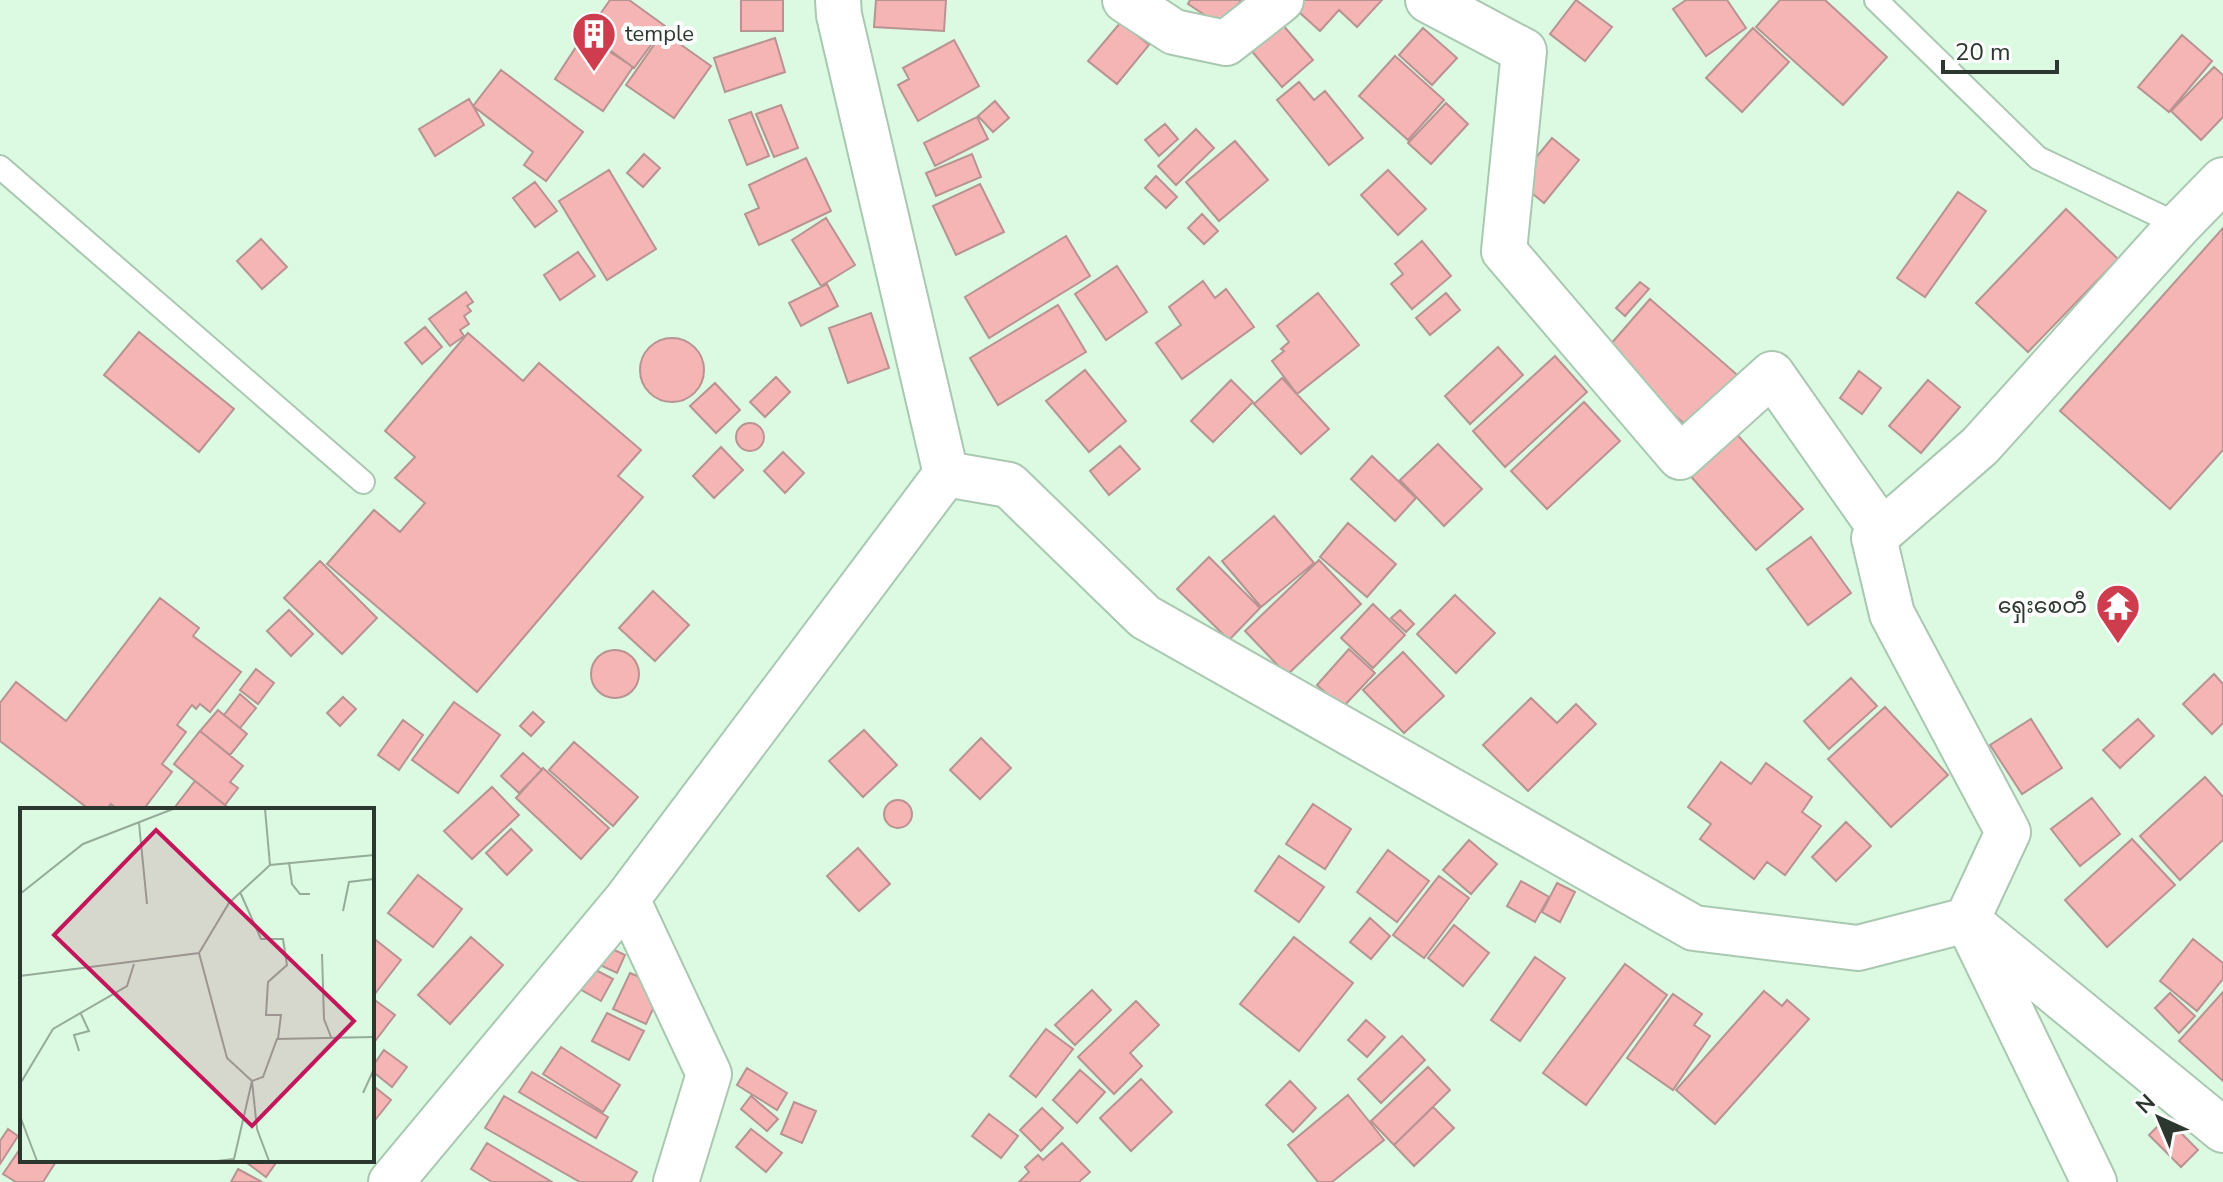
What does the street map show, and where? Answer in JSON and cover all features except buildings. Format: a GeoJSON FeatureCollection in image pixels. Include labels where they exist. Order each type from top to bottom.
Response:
{"type":"FeatureCollection","features":[{"type":"Feature","properties":{"kind":"street"},"geometry":{"type":"LineString","coordinates":[[838,0],[946,474]]}},
{"type":"Feature","properties":{"kind":"street"},"geometry":{"type":"LineString","coordinates":[[1125,0],[1174,32],[1226,43],[1281,0]]}},
{"type":"Feature","properties":{"kind":"street"},"geometry":{"type":"LineString","coordinates":[[1428,0],[1524,51],[1504,251],[1680,457],[1772,374],[1882,531]]}},
{"type":"Feature","properties":{"kind":"street"},"geometry":{"type":"LineString","coordinates":[[1967,920],[2008,832],[1892,614],[1874,538],[1980,446],[2223,180]]}},
{"type":"Feature","properties":{"kind":"street"},"geometry":{"type":"LineString","coordinates":[[391,1182],[627,899],[946,474]]}},
{"type":"Feature","properties":{"kind":"street"},"geometry":{"type":"LineString","coordinates":[[946,474],[1009,485],[1145,617],[1694,928],[1858,948],[1967,920]]}},
{"type":"Feature","properties":{"kind":"street"},"geometry":{"type":"LineString","coordinates":[[627,899],[709,1074],[676,1182]]}},
{"type":"Feature","properties":{"kind":"street"},"geometry":{"type":"LineString","coordinates":[[1967,920],[2223,1130]]}},
{"type":"Feature","properties":{"kind":"street"},"geometry":{"type":"LineString","coordinates":[[1967,920],[2094,1182]]}},
{"type":"Feature","properties":{"kind":"lane"},"geometry":{"type":"LineString","coordinates":[[1876,0],[2038,158],[2179,225]]}},
{"type":"Feature","properties":{"kind":"lane"},"geometry":{"type":"LineString","coordinates":[[0,167],[363,482]]}},
{"type":"Feature","properties":{"kind":"place","name":"temple"},"geometry":{"type":"Point","coordinates":[594,73]}},
{"type":"Feature","properties":{"kind":"place","name":"ရှေးစေတီ"},"geometry":{"type":"Point","coordinates":[2118,645]}}]}
